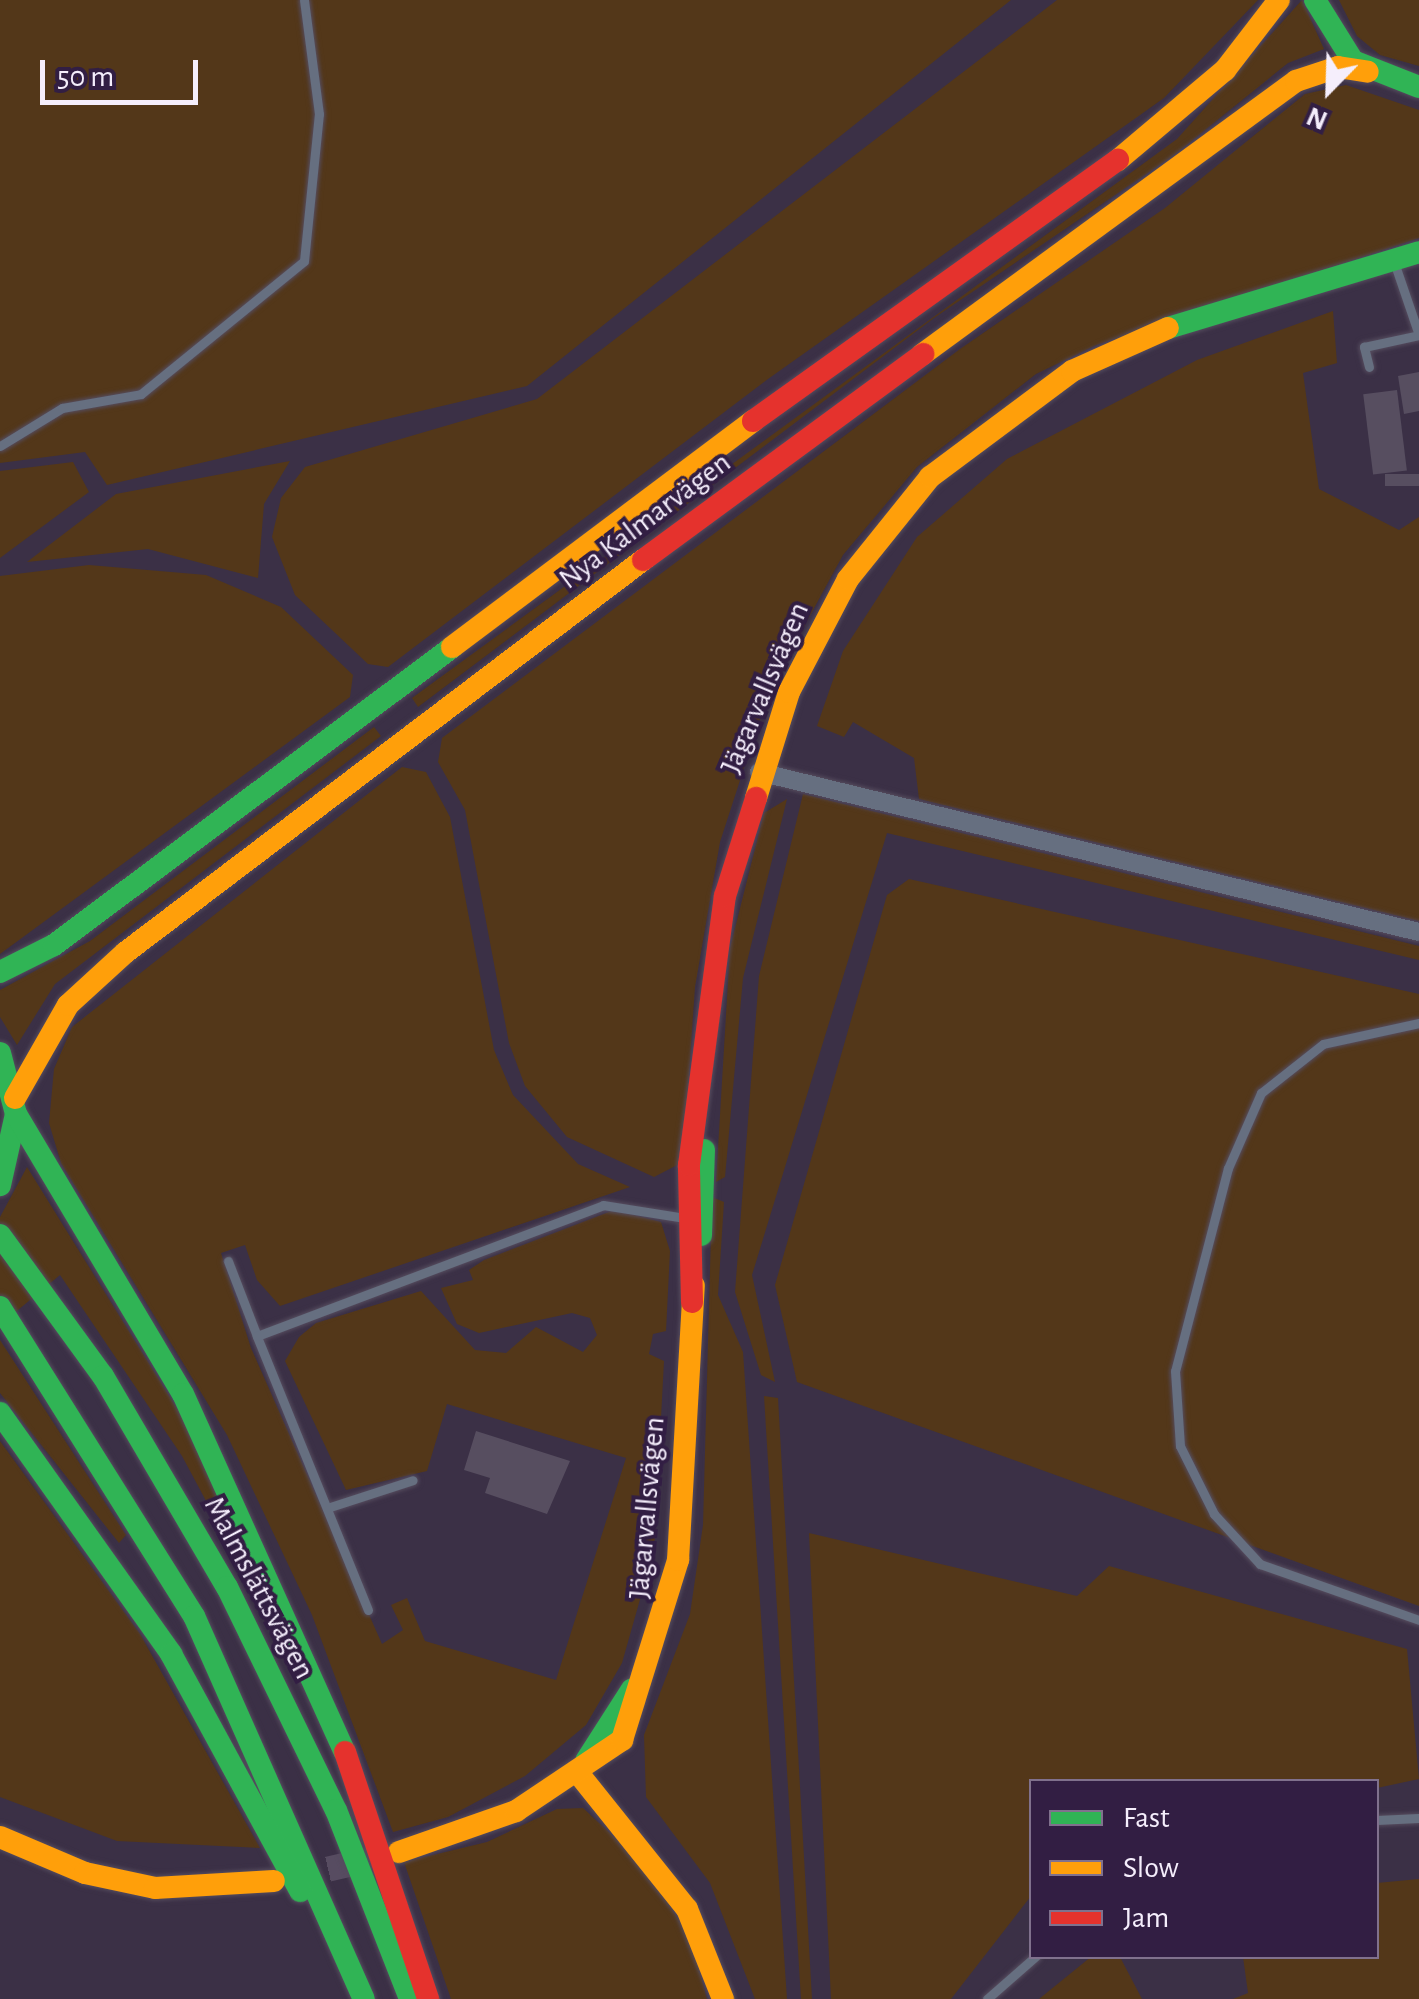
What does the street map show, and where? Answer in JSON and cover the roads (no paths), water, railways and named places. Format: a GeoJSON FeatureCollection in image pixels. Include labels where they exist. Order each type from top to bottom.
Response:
{"type":"FeatureCollection","features":[{"type":"Feature","properties":{"kind":"main road","name":"Nya Kalmarvägen"},"geometry":{"type":"LineString","coordinates":[[0,972],[54,945],[828,364],[1164,127],[1226,70],[1279,0]]}},
{"type":"Feature","properties":{"kind":"main road"},"geometry":{"type":"LineString","coordinates":[[1315,0],[1328,34],[1368,72],[1414,89]]}},
{"type":"Feature","properties":{"kind":"main road","name":"Nya Kalmarvägen"},"geometry":{"type":"LineString","coordinates":[[0,1185],[16,1106],[68,1005],[126,952],[570,614],[1296,81],[1338,67],[1368,72]]}},
{"type":"Feature","properties":{"kind":"main road","name":"Jägarvallsvägen"},"geometry":{"type":"LineString","coordinates":[[400,1852],[484,1827],[578,1773],[622,1740],[654,1656],[678,1560],[702,1076],[725,896],[759,772],[848,579],[900,508],[978,434],[1072,371],[1158,331],[1419,252]]}},
{"type":"Feature","properties":{"kind":"main road"},"geometry":{"type":"LineString","coordinates":[[0,1052],[16,1106],[183,1394],[256,1538],[365,1799],[428,1999]]}},
{"type":"Feature","properties":{"kind":"main road","name":"Malmslättsvägen"},"geometry":{"type":"LineString","coordinates":[[0,1235],[44,1292],[227,1587],[336,1810],[410,1999]]}},
{"type":"Feature","properties":{"kind":"main road"},"geometry":{"type":"LineString","coordinates":[[5,1313],[194,1616],[364,1999]]}},
{"type":"Feature","properties":{"kind":"main road"},"geometry":{"type":"LineString","coordinates":[[0,1413],[181,1671],[242,1773],[352,1999]]}},
{"type":"Feature","properties":{"kind":"main road"},"geometry":{"type":"LineString","coordinates":[[578,1773],[687,1909],[724,1999]]}},
{"type":"Feature","properties":{"kind":"main road"},"geometry":{"type":"LineString","coordinates":[[0,1837],[85,1873],[155,1888],[274,1881]]}},
{"type":"Feature","properties":{"kind":"street"},"geometry":{"type":"LineString","coordinates":[[759,772],[1419,932]]}},
{"type":"Feature","properties":{"kind":"lane"},"geometry":{"type":"LineString","coordinates":[[0,446],[62,408],[141,394],[304,261],[319,114],[304,0]]}},
{"type":"Feature","properties":{"kind":"lane"},"geometry":{"type":"LineString","coordinates":[[1368,367],[1364,347],[1419,334],[1393,260]]}},
{"type":"Feature","properties":{"kind":"lane"},"geometry":{"type":"LineString","coordinates":[[1419,1023],[1324,1044],[1261,1094],[1228,1168],[1175,1371],[1180,1446],[1214,1514],[1260,1564],[1419,1620]]}},
{"type":"Feature","properties":{"kind":"lane"},"geometry":{"type":"LineString","coordinates":[[257,1336],[604,1205],[694,1221]]}},
{"type":"Feature","properties":{"kind":"lane"},"geometry":{"type":"LineString","coordinates":[[228,1261],[368,1610]]}},
{"type":"Feature","properties":{"kind":"lane"},"geometry":{"type":"LineString","coordinates":[[326,1508],[413,1480]]}},
{"type":"Feature","properties":{"kind":"lane"},"geometry":{"type":"LineString","coordinates":[[1379,1820],[1419,1818]]}},
{"type":"Feature","properties":{"kind":"lane"},"geometry":{"type":"LineString","coordinates":[[987,1999],[1033,1959]]}},
{"type":"Feature","properties":{"kind":"tunnel"},"geometry":{"type":"LineString","coordinates":[[292,1877],[370,1859]]}}]}
